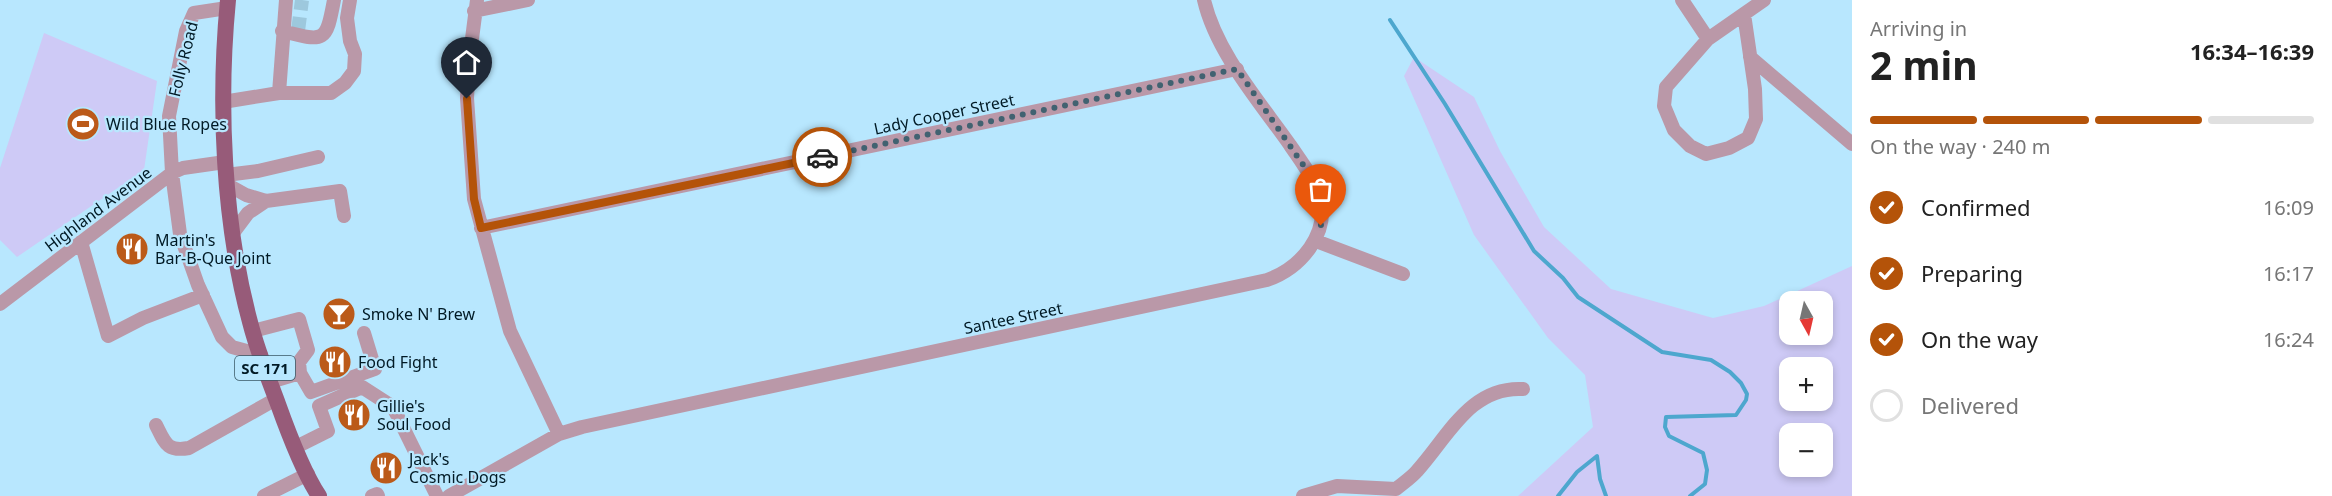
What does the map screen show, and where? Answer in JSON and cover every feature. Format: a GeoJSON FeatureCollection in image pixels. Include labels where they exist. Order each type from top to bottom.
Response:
{"type":"FeatureCollection","features":[{"type":"Feature","properties":{"kind":"main road","name":"Folly Road"},"geometry":{"type":"LineString","coordinates":[[227,4],[223,102],[226,174],[233,233],[253,331],[276,399],[319,496]]}},
{"type":"Feature","properties":{"kind":"street"},"geometry":{"type":"LineString","coordinates":[[279,93],[286,0]]}},
{"type":"Feature","properties":{"kind":"street"},"geometry":{"type":"LineString","coordinates":[[282,32],[316,38],[324,35],[329,27],[334,0]]}},
{"type":"Feature","properties":{"kind":"street"},"geometry":{"type":"LineString","coordinates":[[223,102],[279,93],[331,93],[345,83],[354,71],[355,54],[350,40],[347,18],[350,0]]}},
{"type":"Feature","properties":{"kind":"street"},"geometry":{"type":"LineString","coordinates":[[528,0],[476,6],[469,62],[468,130],[474,199],[510,331],[559,434]]}},
{"type":"Feature","properties":{"kind":"street"},"geometry":{"type":"LineString","coordinates":[[1204,0],[1207,15],[1218,39],[1306,169],[1319,195],[1321,226],[1316,241],[1403,274]]}},
{"type":"Feature","properties":{"kind":"street"},"geometry":{"type":"LineString","coordinates":[[1682,0],[1708,39]]}},
{"type":"Feature","properties":{"kind":"street"},"geometry":{"type":"LineString","coordinates":[[1744,14],[1756,119],[1748,138],[1729,148],[1706,153],[1690,146],[1674,130],[1664,106],[1666,87],[1708,39],[1764,0]]}},
{"type":"Feature","properties":{"kind":"street","name":"Folly Road"},"geometry":{"type":"LineString","coordinates":[[227,4],[194,13],[186,31],[169,117],[172,173],[180,234],[222,337],[232,347],[261,355]]}},
{"type":"Feature","properties":{"kind":"street"},"geometry":{"type":"LineString","coordinates":[[1750,57],[1852,144]]}},
{"type":"Feature","properties":{"kind":"street","name":"Lady Cooper Street"},"geometry":{"type":"LineString","coordinates":[[481,228],[1237,69]]}},
{"type":"Feature","properties":{"kind":"street","name":"Highland Avenue"},"geometry":{"type":"LineString","coordinates":[[0,304],[172,173],[183,168],[226,174],[258,171],[318,157]]}},
{"type":"Feature","properties":{"kind":"street"},"geometry":{"type":"LineString","coordinates":[[226,174],[246,195],[267,201],[340,191],[344,216]]}},
{"type":"Feature","properties":{"kind":"street"},"geometry":{"type":"LineString","coordinates":[[233,233],[248,213],[267,201]]}},
{"type":"Feature","properties":{"kind":"street","name":"Santee Street"},"geometry":{"type":"LineString","coordinates":[[449,496],[559,434],[1267,280],[1279,276],[1295,264],[1316,241]]}},
{"type":"Feature","properties":{"kind":"street"},"geometry":{"type":"LineString","coordinates":[[81,242],[108,336],[143,318],[203,295]]}},
{"type":"Feature","properties":{"kind":"street"},"geometry":{"type":"LineString","coordinates":[[253,331],[299,319],[308,350],[299,362],[300,373],[311,392],[375,369],[364,333]]}},
{"type":"Feature","properties":{"kind":"street"},"geometry":{"type":"LineString","coordinates":[[270,382],[300,373]]}},
{"type":"Feature","properties":{"kind":"street"},"geometry":{"type":"LineString","coordinates":[[296,447],[328,431],[319,405],[363,387],[393,407],[437,496]]}},
{"type":"Feature","properties":{"kind":"street"},"geometry":{"type":"LineString","coordinates":[[1303,496],[1336,486],[1396,489],[1416,472],[1458,418],[1484,397],[1512,388],[1523,389]]}},
{"type":"Feature","properties":{"kind":"street"},"geometry":{"type":"LineString","coordinates":[[156,425],[164,441],[171,448],[177,450],[189,448],[276,399]]}},
{"type":"Feature","properties":{"kind":"street"},"geometry":{"type":"LineString","coordinates":[[264,496],[308,474]]}},
{"type":"Feature","properties":{"kind":"street"},"geometry":{"type":"LineString","coordinates":[[372,496],[377,494],[378,496]]}},
{"type":"Feature","properties":{"kind":"shaded area","name":"Wild Blue Ropes"},"geometry":{"type":"Polygon","coordinates":[[[44,33],[157,81],[144,170],[17,257],[0,240],[0,168],[44,33]]]}},
{"type":"Feature","properties":{"kind":"shaded area"},"geometry":{"type":"Polygon","coordinates":[[[1414,57],[1474,97],[1500,151],[1544,227],[1611,289],[1713,318],[1764,306],[1779,299],[1779,345],[1833,345],[1833,291],[1797,291],[1852,266],[1852,496],[1518,496],[1593,427],[1585,375],[1548,338],[1474,235],[1404,76],[1414,57]]]}},
{"type":"Feature","properties":{"kind":"waterway"},"geometry":{"type":"LineString","coordinates":[[1390,20],[1445,104],[1534,251],[1563,278],[1578,297],[1662,352],[1711,360],[1730,372],[1741,383],[1747,394],[1746,400],[1736,415],[1666,417],[1665,427],[1669,436],[1703,453],[1707,470],[1705,484],[1690,496]]}},
{"type":"Feature","properties":{"kind":"waterway"},"geometry":{"type":"LineString","coordinates":[[1558,496],[1577,472],[1597,456],[1600,479],[1606,496]]}},
{"type":"Feature","properties":{"kind":"tunnel"},"geometry":{"type":"LineString","coordinates":[[298,31],[302,0]]}},
{"type":"Feature","properties":{"kind":"way so far"},"geometry":{"type":"LineString","coordinates":[[822,157],[1237,69],[1306,169],[1319,195],[1322,210],[1321,226]]}},
{"type":"Feature","properties":{"kind":"place","name":"Wild Blue Ropes"},"geometry":{"type":"Point","coordinates":[83,124]}},
{"type":"Feature","properties":{"kind":"place","name":"Martin's Bar-B-Que Joint"},"geometry":{"type":"Point","coordinates":[132,249]}},
{"type":"Feature","properties":{"kind":"place","name":"Smoke N' Brew"},"geometry":{"type":"Point","coordinates":[339,314]}},
{"type":"Feature","properties":{"kind":"place","name":"Food Fight"},"geometry":{"type":"Point","coordinates":[335,362]}},
{"type":"Feature","properties":{"kind":"place","name":"Gillie's Soul Food"},"geometry":{"type":"Point","coordinates":[354,415]}},
{"type":"Feature","properties":{"kind":"place","name":"Jack's Cosmic Dogs"},"geometry":{"type":"Point","coordinates":[386,468]}},
{"type":"Feature","properties":{"kind":"route"},"geometry":{"type":"LineString","coordinates":[[467,99],[474,199],[481,228],[822,157]]}}]}
